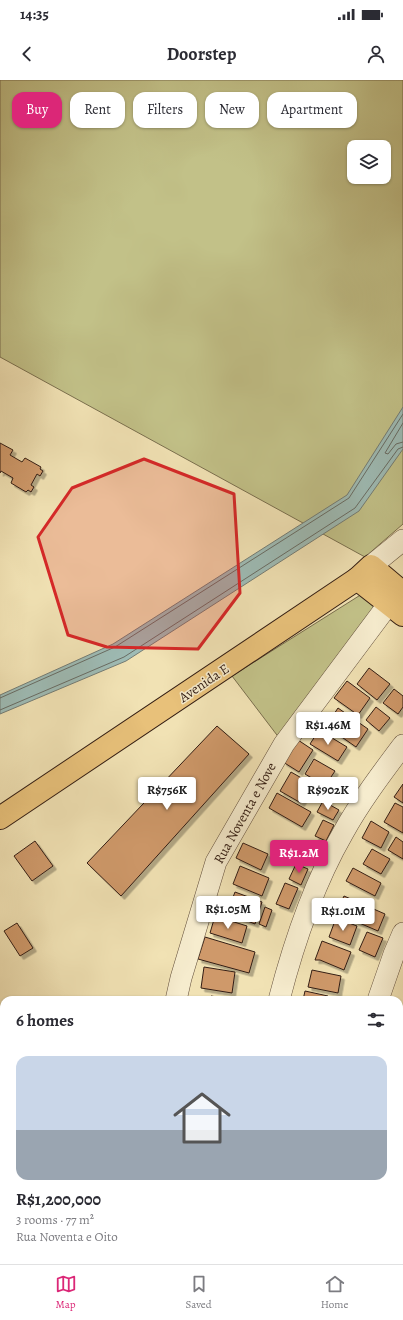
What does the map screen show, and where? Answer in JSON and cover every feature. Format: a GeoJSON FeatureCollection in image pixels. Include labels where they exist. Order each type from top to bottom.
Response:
{"type":"FeatureCollection","features":[{"type":"Feature","properties":{"kind":"main road"},"geometry":{"type":"LineString","coordinates":[[364,573],[399,600]]}},
{"type":"Feature","properties":{"kind":"main road","name":"Avenida E"},"geometry":{"type":"LineString","coordinates":[[0,818],[364,573]]}},
{"type":"Feature","properties":{"kind":"street","name":"Avenida E"},"geometry":{"type":"LineString","coordinates":[[364,573],[403,540]]}},
{"type":"Feature","properties":{"kind":"street","name":"Rua Noventa e Nove"},"geometry":{"type":"LineString","coordinates":[[177,996],[216,862],[284,744],[399,600]]}},
{"type":"Feature","properties":{"kind":"street"},"geometry":{"type":"LineString","coordinates":[[280,996],[292,948],[318,885],[343,833],[403,745]]}},
{"type":"Feature","properties":{"kind":"street"},"geometry":{"type":"LineString","coordinates":[[379,996],[403,933]]}},
{"type":"Feature","properties":{"kind":"highlighted area"},"geometry":{"type":"Polygon","coordinates":[[[144,459],[234,494],[240,593],[198,649],[107,647],[68,635],[38,537],[72,488],[144,459]]]}},
{"type":"Feature","properties":{"kind":"shaded area"},"geometry":{"type":"Polygon","coordinates":[[[0,80],[403,80],[403,524],[365,557],[0,357],[0,80]]]}},
{"type":"Feature","properties":{"kind":"shaded area"},"geometry":{"type":"Polygon","coordinates":[[[362,594],[379,610],[283,743],[232,676],[362,594]]]}},
{"type":"Feature","properties":{"kind":"water"},"geometry":{"type":"Polygon","coordinates":[[[403,407],[403,449],[359,511],[126,661],[0,714],[0,695],[113,644],[347,495],[403,407]]]}},
{"type":"Feature","properties":{"kind":"building"},"geometry":{"type":"Polygon","coordinates":[[[0,443],[13,450],[10,455],[22,462],[25,458],[41,467],[40,469],[43,471],[40,476],[37,474],[31,485],[34,487],[31,492],[28,490],[26,492],[11,483],[13,478],[1,471],[0,473],[0,443]]]}},
{"type":"Feature","properties":{"kind":"building"},"geometry":{"type":"Polygon","coordinates":[[[369,668],[390,684],[377,700],[357,684],[369,668]]]}},
{"type":"Feature","properties":{"kind":"building"},"geometry":{"type":"Polygon","coordinates":[[[347,681],[370,698],[358,715],[334,698],[347,681]]]}},
{"type":"Feature","properties":{"kind":"building"},"geometry":{"type":"Polygon","coordinates":[[[394,689],[403,696],[403,707],[398,714],[383,703],[394,689]]]}},
{"type":"Feature","properties":{"kind":"building"},"geometry":{"type":"Polygon","coordinates":[[[376,707],[390,718],[379,731],[366,720],[376,707]]]}},
{"type":"Feature","properties":{"kind":"building"},"geometry":{"type":"Polygon","coordinates":[[[338,708],[368,729],[356,747],[326,726],[338,708]]]}},
{"type":"Feature","properties":{"kind":"building"},"geometry":{"type":"Polygon","coordinates":[[[217,726],[249,754],[121,896],[87,863],[217,726]]]}},
{"type":"Feature","properties":{"kind":"building"},"geometry":{"type":"Polygon","coordinates":[[[319,730],[347,747],[338,761],[310,744],[319,730]]]}},
{"type":"Feature","properties":{"kind":"building"},"geometry":{"type":"Polygon","coordinates":[[[298,740],[313,750],[299,772],[283,762],[298,740]]]}},
{"type":"Feature","properties":{"kind":"building"},"geometry":{"type":"Polygon","coordinates":[[[314,759],[335,771],[325,786],[305,774],[314,759]]]}},
{"type":"Feature","properties":{"kind":"building"},"geometry":{"type":"Polygon","coordinates":[[[291,772],[312,784],[301,803],[280,791],[291,772]]]}},
{"type":"Feature","properties":{"kind":"building"},"geometry":{"type":"Polygon","coordinates":[[[403,784],[403,803],[394,797],[403,784]]]}},
{"type":"Feature","properties":{"kind":"building"},"geometry":{"type":"Polygon","coordinates":[[[277,793],[311,812],[302,827],[269,808],[277,793]]]}},
{"type":"Feature","properties":{"kind":"building"},"geometry":{"type":"Polygon","coordinates":[[[323,801],[339,810],[333,820],[317,812],[323,801]]]}},
{"type":"Feature","properties":{"kind":"building"},"geometry":{"type":"Polygon","coordinates":[[[395,803],[403,807],[403,833],[384,822],[395,803]]]}},
{"type":"Feature","properties":{"kind":"building"},"geometry":{"type":"Polygon","coordinates":[[[323,820],[334,825],[326,841],[315,836],[323,820]]]}},
{"type":"Feature","properties":{"kind":"building"},"geometry":{"type":"Polygon","coordinates":[[[371,821],[389,832],[381,848],[362,838],[371,821]]]}},
{"type":"Feature","properties":{"kind":"building"},"geometry":{"type":"Polygon","coordinates":[[[396,837],[403,842],[403,859],[388,850],[396,837]]]}},
{"type":"Feature","properties":{"kind":"building"},"geometry":{"type":"Polygon","coordinates":[[[35,841],[53,866],[32,881],[14,856],[35,841]]]}},
{"type":"Feature","properties":{"kind":"building"},"geometry":{"type":"Polygon","coordinates":[[[243,843],[268,854],[261,870],[236,858],[243,843]]]}},
{"type":"Feature","properties":{"kind":"building"},"geometry":{"type":"Polygon","coordinates":[[[372,849],[390,859],[381,874],[363,864],[372,849]]]}},
{"type":"Feature","properties":{"kind":"building"},"geometry":{"type":"Polygon","coordinates":[[[296,864],[308,869],[301,885],[289,879],[296,864]]]}},
{"type":"Feature","properties":{"kind":"building"},"geometry":{"type":"Polygon","coordinates":[[[240,866],[269,878],[262,896],[233,884],[240,866]]]}},
{"type":"Feature","properties":{"kind":"building"},"geometry":{"type":"Polygon","coordinates":[[[353,868],[381,883],[375,896],[346,881],[353,868]]]}},
{"type":"Feature","properties":{"kind":"building"},"geometry":{"type":"Polygon","coordinates":[[[285,883],[298,888],[289,909],[276,904],[285,883]]]}},
{"type":"Feature","properties":{"kind":"building"},"geometry":{"type":"Polygon","coordinates":[[[235,892],[262,902],[255,924],[227,913],[235,892]]]}},
{"type":"Feature","properties":{"kind":"building"},"geometry":{"type":"Polygon","coordinates":[[[344,896],[385,914],[378,931],[336,913],[344,896]]]}},
{"type":"Feature","properties":{"kind":"building"},"geometry":{"type":"Polygon","coordinates":[[[265,907],[272,910],[266,927],[259,924],[265,907]]]}},
{"type":"Feature","properties":{"kind":"building"},"geometry":{"type":"Polygon","coordinates":[[[215,916],[247,926],[242,943],[210,933],[215,916]]]}},
{"type":"Feature","properties":{"kind":"building"},"geometry":{"type":"Polygon","coordinates":[[[336,918],[357,926],[350,945],[329,937],[336,918]]]}},
{"type":"Feature","properties":{"kind":"building"},"geometry":{"type":"Polygon","coordinates":[[[17,923],[33,948],[20,956],[4,931],[17,923]]]}},
{"type":"Feature","properties":{"kind":"building"},"geometry":{"type":"Polygon","coordinates":[[[367,932],[383,938],[375,957],[359,950],[367,932]]]}},
{"type":"Feature","properties":{"kind":"building"},"geometry":{"type":"Polygon","coordinates":[[[205,937],[255,952],[249,973],[198,959],[205,937]]]}},
{"type":"Feature","properties":{"kind":"building"},"geometry":{"type":"Polygon","coordinates":[[[322,941],[351,952],[344,970],[320,960],[315,960],[322,941]]]}},
{"type":"Feature","properties":{"kind":"building"},"geometry":{"type":"Polygon","coordinates":[[[204,967],[235,972],[232,993],[201,988],[204,967]]]}},
{"type":"Feature","properties":{"kind":"building"},"geometry":{"type":"Polygon","coordinates":[[[312,970],[341,976],[338,993],[308,987],[312,970]]]}},
{"type":"Feature","properties":{"kind":"building"},"geometry":{"type":"Polygon","coordinates":[[[305,991],[328,996],[304,996],[305,991]]]}}]}
